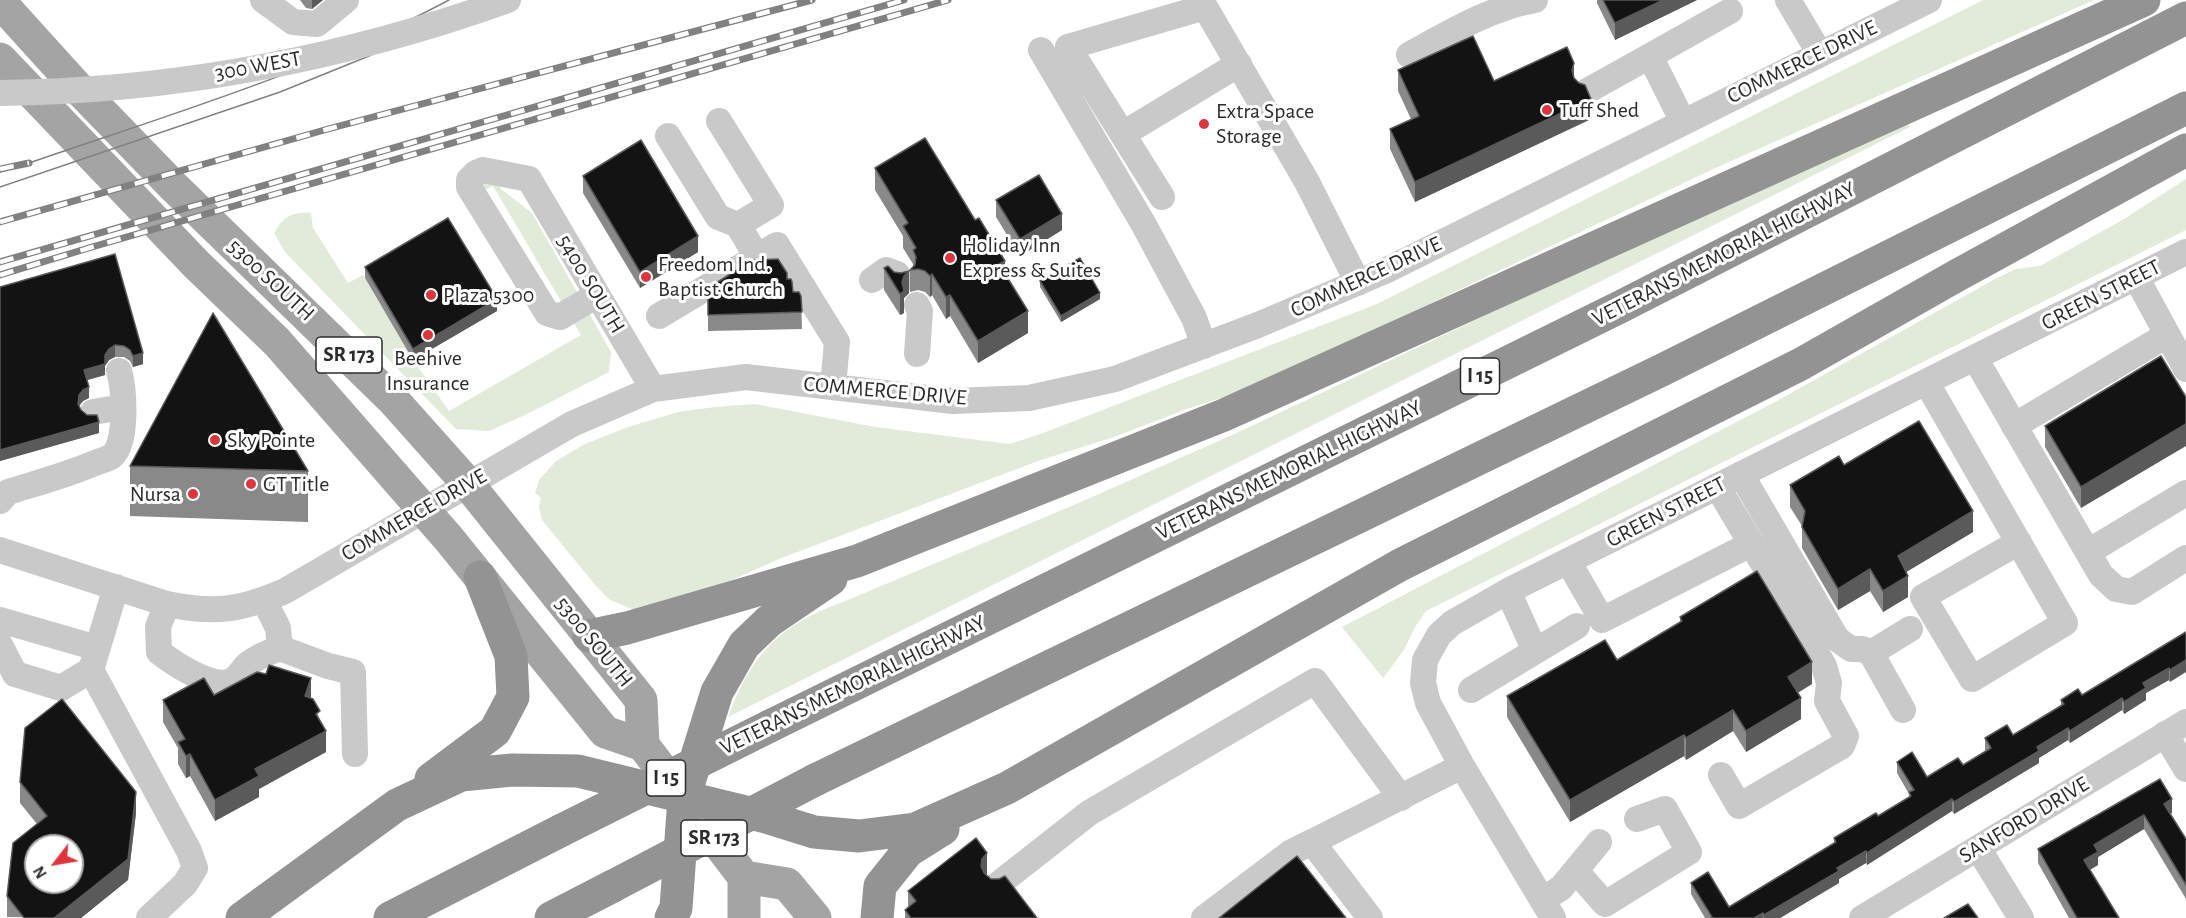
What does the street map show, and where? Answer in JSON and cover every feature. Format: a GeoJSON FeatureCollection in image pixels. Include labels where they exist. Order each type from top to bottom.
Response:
{"type":"FeatureCollection","features":[{"type":"Feature","properties":{"kind":"highway"},"geometry":{"type":"LineString","coordinates":[[589,636],[627,628],[857,561],[1224,415],[2144,0]]}},
{"type":"Feature","properties":{"kind":"highway","name":"VETERANS MEMORIAL HIGHWAY"},"geometry":{"type":"LineString","coordinates":[[390,918],[770,726],[1620,307],[2186,18]]}},
{"type":"Feature","properties":{"kind":"highway"},"geometry":{"type":"LineString","coordinates":[[551,918],[815,780],[1673,364],[2186,108]]}},
{"type":"Feature","properties":{"kind":"highway"},"geometry":{"type":"LineString","coordinates":[[877,918],[880,886],[908,851],[1007,788],[1400,565],[1801,364],[2186,150]]}},
{"type":"Feature","properties":{"kind":"highway"},"geometry":{"type":"LineString","coordinates":[[670,918],[676,908],[684,798],[717,692],[744,645],[769,621],[857,561]]}},
{"type":"Feature","properties":{"kind":"highway"},"geometry":{"type":"LineString","coordinates":[[242,918],[495,731],[513,697],[511,656],[480,577]]}},
{"type":"Feature","properties":{"kind":"highway"},"geometry":{"type":"LineString","coordinates":[[397,805],[462,775],[512,770],[578,771],[766,817],[814,832],[859,836],[915,829],[1007,788]]}},
{"type":"Feature","properties":{"kind":"main road","name":"5300 SOUTH"},"geometry":{"type":"LineString","coordinates":[[0,2],[77,87],[158,170],[394,401],[468,484],[641,700],[643,745],[605,732],[480,577],[277,342],[188,256],[0,59]]}},
{"type":"Feature","properties":{"kind":"main road","name":"SR 173"},"geometry":{"type":"LineString","coordinates":[[643,745],[744,877],[744,918]]}},
{"type":"Feature","properties":{"kind":"main road","name":"SR 173"},"geometry":{"type":"LineString","coordinates":[[744,877],[787,884],[815,918]]}},
{"type":"Feature","properties":{"kind":"street"},"geometry":{"type":"LineString","coordinates":[[264,0],[293,22],[317,24],[346,0]]}},
{"type":"Feature","properties":{"kind":"street","name":"300 WEST"},"geometry":{"type":"LineString","coordinates":[[0,93],[92,89],[266,66],[416,30],[508,0]]}},
{"type":"Feature","properties":{"kind":"street"},"geometry":{"type":"LineString","coordinates":[[1409,55],[1466,25],[1515,4],[1535,0]]}},
{"type":"Feature","properties":{"kind":"street"},"geometry":{"type":"LineString","coordinates":[[1788,0],[1820,54]]}},
{"type":"Feature","properties":{"kind":"street","name":"COMMERCE DRIVE"},"geometry":{"type":"LineString","coordinates":[[0,550],[167,604],[191,609],[227,610],[264,600],[285,591],[572,424],[653,390],[747,377],[953,401],[1029,398],[1115,379],[1258,326],[1387,270],[1929,0]]}},
{"type":"Feature","properties":{"kind":"street"},"geometry":{"type":"LineString","coordinates":[[1162,197],[1068,47],[1204,7],[1307,182],[1358,283]]}},
{"type":"Feature","properties":{"kind":"street"},"geometry":{"type":"LineString","coordinates":[[1587,91],[1730,11]]}},
{"type":"Feature","properties":{"kind":"street"},"geometry":{"type":"LineString","coordinates":[[1041,50],[1144,225],[1194,318],[1204,346]]}},
{"type":"Feature","properties":{"kind":"street"},"geometry":{"type":"LineString","coordinates":[[1650,56],[1683,122]]}},
{"type":"Feature","properties":{"kind":"street"},"geometry":{"type":"LineString","coordinates":[[1122,134],[1239,64]]}},
{"type":"Feature","properties":{"kind":"street"},"geometry":{"type":"LineString","coordinates":[[719,121],[771,205],[738,225]]}},
{"type":"Feature","properties":{"kind":"street"},"geometry":{"type":"LineString","coordinates":[[668,136],[718,217],[738,225],[757,257]]}},
{"type":"Feature","properties":{"kind":"street","name":"5400 SOUTH"},"geometry":{"type":"LineString","coordinates":[[597,295],[560,317],[547,313],[469,187],[469,180],[476,172],[483,170],[529,179],[653,390]]}},
{"type":"Feature","properties":{"kind":"street"},"geometry":{"type":"LineString","coordinates":[[659,316],[777,245],[837,342],[833,387]]}},
{"type":"Feature","properties":{"kind":"street","name":"GREEN STREET"},"geometry":{"type":"LineString","coordinates":[[1548,909],[1462,766],[1428,703],[1423,683],[1425,660],[1439,635],[1452,623],[1508,591],[2186,252]]}},
{"type":"Feature","properties":{"kind":"street"},"geometry":{"type":"LineString","coordinates":[[872,280],[886,270],[897,274],[901,280]]}},
{"type":"Feature","properties":{"kind":"street"},"geometry":{"type":"LineString","coordinates":[[2136,277],[2186,369]]}},
{"type":"Feature","properties":{"kind":"street"},"geometry":{"type":"LineString","coordinates":[[916,305],[920,311],[917,354]]}},
{"type":"Feature","properties":{"kind":"street"},"geometry":{"type":"LineString","coordinates":[[2014,426],[2167,335]]}},
{"type":"Feature","properties":{"kind":"street"},"geometry":{"type":"LineString","coordinates":[[1975,358],[2101,575],[2116,589],[2132,592],[2186,558]]}},
{"type":"Feature","properties":{"kind":"street"},"geometry":{"type":"LineString","coordinates":[[0,501],[8,492],[79,470],[113,456],[118,446],[123,406],[123,385],[119,371]]}},
{"type":"Feature","properties":{"kind":"street"},"geometry":{"type":"LineString","coordinates":[[1926,382],[2019,542],[2065,623],[1972,679],[1923,597],[2019,542]]}},
{"type":"Feature","properties":{"kind":"street"},"geometry":{"type":"LineString","coordinates":[[93,412],[123,406]]}},
{"type":"Feature","properties":{"kind":"street"},"geometry":{"type":"LineString","coordinates":[[1741,474],[1837,639],[1851,649],[1862,649],[1871,653],[1903,710]]}},
{"type":"Feature","properties":{"kind":"street"},"geometry":{"type":"LineString","coordinates":[[1717,486],[1824,666],[1829,683],[1827,701],[1846,736],[1842,746],[1739,806],[1721,775]]}},
{"type":"Feature","properties":{"kind":"street"},"geometry":{"type":"LineString","coordinates":[[2088,552],[2186,493]]}},
{"type":"Feature","properties":{"kind":"street"},"geometry":{"type":"LineString","coordinates":[[1568,561],[1602,620],[1751,544]]}},
{"type":"Feature","properties":{"kind":"street"},"geometry":{"type":"LineString","coordinates":[[0,645],[15,674],[61,688],[94,659],[116,587]]}},
{"type":"Feature","properties":{"kind":"street"},"geometry":{"type":"LineString","coordinates":[[1508,591],[1535,651]]}},
{"type":"Feature","properties":{"kind":"street"},"geometry":{"type":"LineString","coordinates":[[264,600],[278,628],[280,648]]}},
{"type":"Feature","properties":{"kind":"street"},"geometry":{"type":"LineString","coordinates":[[167,604],[158,627],[159,652],[206,680],[226,683],[231,681],[250,663],[280,648],[328,666],[353,672],[355,754]]}},
{"type":"Feature","properties":{"kind":"street"},"geometry":{"type":"LineString","coordinates":[[0,620],[94,659],[189,851],[195,868],[185,885],[149,918]]}},
{"type":"Feature","properties":{"kind":"street"},"geometry":{"type":"LineString","coordinates":[[1471,690],[1577,626]]}},
{"type":"Feature","properties":{"kind":"street"},"geometry":{"type":"LineString","coordinates":[[1871,653],[1910,629]]}},
{"type":"Feature","properties":{"kind":"street"},"geometry":{"type":"LineString","coordinates":[[996,886],[1089,813],[1315,681],[1401,798]]}},
{"type":"Feature","properties":{"kind":"street"},"geometry":{"type":"LineString","coordinates":[[2176,728],[2186,769]]}},
{"type":"Feature","properties":{"kind":"street","name":"SANFORD DRIVE"},"geometry":{"type":"LineString","coordinates":[[1862,918],[2176,728]]}},
{"type":"Feature","properties":{"kind":"street"},"geometry":{"type":"LineString","coordinates":[[1204,918],[1290,854],[1462,766]]}},
{"type":"Feature","properties":{"kind":"street"},"geometry":{"type":"LineString","coordinates":[[1576,871],[1605,904],[1689,852],[1665,809],[1637,819]]}},
{"type":"Feature","properties":{"kind":"street"},"geometry":{"type":"LineString","coordinates":[[1312,842],[1370,918]]}},
{"type":"Feature","properties":{"kind":"street"},"geometry":{"type":"LineString","coordinates":[[1548,909],[1561,888],[1599,842]]}},
{"type":"Feature","properties":{"kind":"street"},"geometry":{"type":"LineString","coordinates":[[1978,848],[2021,918]]}},
{"type":"Feature","properties":{"kind":"green space"},"geometry":{"type":"Polygon","coordinates":[[[1983,0],[2094,0],[1711,170],[1242,391],[1114,437],[1038,461],[779,559],[678,604],[634,610],[610,600],[542,520],[539,507],[541,498],[535,493],[539,480],[556,461],[585,444],[628,427],[678,412],[755,404],[875,427],[1010,444],[1043,433],[1377,304],[1983,0]]]}},
{"type":"Feature","properties":{"kind":"green space"},"geometry":{"type":"Polygon","coordinates":[[[1905,117],[1910,127],[728,717],[747,676],[770,644],[802,621],[821,611],[1074,505],[1241,431],[1905,117]]]}},
{"type":"Feature","properties":{"kind":"green space"},"geometry":{"type":"Polygon","coordinates":[[[2186,179],[2186,230],[1426,611],[1404,650],[1383,678],[1342,627],[1775,402],[1995,279],[2016,269],[2040,266],[2124,219],[2186,179]]]}},
{"type":"Feature","properties":{"kind":"green space"},"geometry":{"type":"Polygon","coordinates":[[[473,183],[498,183],[501,189],[532,213],[611,352],[609,372],[489,431],[456,429],[285,252],[274,233],[289,216],[311,213],[313,228],[348,283],[363,275],[413,360],[449,411],[581,335],[493,186],[480,192],[473,183]]]}},
{"type":"Feature","properties":{"kind":"building"},"geometry":{"type":"Polygon","coordinates":[[[1603,0],[1663,0],[1615,23],[1603,0]]]}},
{"type":"Feature","properties":{"kind":"building"},"geometry":{"type":"Polygon","coordinates":[[[1473,36],[1494,81],[1567,47],[1574,63],[1572,70],[1574,78],[1585,85],[1591,99],[1415,182],[1390,129],[1419,116],[1398,70],[1473,36]]]}},
{"type":"Feature","properties":{"kind":"building","name":"Holiday Inn Express & Suites"},"geometry":{"type":"Polygon","coordinates":[[[925,138],[975,220],[979,218],[1005,261],[999,264],[1028,311],[978,341],[950,295],[946,297],[932,274],[930,276],[918,269],[910,270],[915,265],[916,257],[913,250],[916,248],[903,226],[908,223],[875,168],[925,138]]]}},
{"type":"Feature","properties":{"kind":"building"},"geometry":{"type":"Polygon","coordinates":[[[641,140],[698,236],[640,272],[583,176],[641,140]]]}},
{"type":"Feature","properties":{"kind":"building"},"geometry":{"type":"Polygon","coordinates":[[[1039,175],[1062,214],[1020,239],[996,200],[1039,175]]]}},
{"type":"Feature","properties":{"kind":"building","name":"Plaza 5300"},"geometry":{"type":"Polygon","coordinates":[[[448,218],[497,299],[413,349],[365,267],[448,218]]]}},
{"type":"Feature","properties":{"kind":"building"},"geometry":{"type":"Polygon","coordinates":[[[115,254],[143,353],[133,356],[124,346],[115,345],[105,355],[105,364],[84,370],[89,387],[79,395],[78,404],[87,415],[97,415],[99,422],[0,450],[0,287],[115,254]]]}},
{"type":"Feature","properties":{"kind":"building"},"geometry":{"type":"Polygon","coordinates":[[[1080,258],[1100,293],[1061,316],[1040,281],[1080,258]]]}},
{"type":"Feature","properties":{"kind":"building"},"geometry":{"type":"Polygon","coordinates":[[[778,259],[787,273],[787,279],[791,279],[793,292],[799,292],[801,296],[802,312],[708,315],[708,288],[740,268],[750,268],[749,263],[754,260],[778,259]]]}},
{"type":"Feature","properties":{"kind":"building"},"geometry":{"type":"Polygon","coordinates":[[[888,266],[894,272],[909,271],[904,276],[902,282],[904,291],[900,294],[884,268],[888,266]]]}},
{"type":"Feature","properties":{"kind":"building"},"geometry":{"type":"Polygon","coordinates":[[[213,313],[308,471],[130,466],[213,313]]]}},
{"type":"Feature","properties":{"kind":"building"},"geometry":{"type":"Polygon","coordinates":[[[2161,356],[2186,397],[2186,424],[2081,487],[2045,426],[2161,356]]]}},
{"type":"Feature","properties":{"kind":"building"},"geometry":{"type":"Polygon","coordinates":[[[1919,421],[1973,511],[1898,556],[1908,576],[1883,591],[1870,569],[1838,589],[1802,527],[1805,511],[1790,485],[1839,456],[1844,465],[1919,421]]]}},
{"type":"Feature","properties":{"kind":"building"},"geometry":{"type":"Polygon","coordinates":[[[1757,571],[1812,662],[1788,677],[1801,698],[1746,731],[1733,710],[1570,800],[1507,696],[1605,640],[1617,660],[1682,621],[1680,617],[1757,571]]]}},
{"type":"Feature","properties":{"kind":"building"},"geometry":{"type":"Polygon","coordinates":[[[2186,632],[2186,660],[2143,683],[2146,688],[2124,702],[2122,698],[2070,731],[2068,728],[2037,747],[2039,751],[1954,802],[1952,799],[1867,853],[1866,851],[1837,868],[1839,871],[1764,915],[1763,913],[1754,918],[1711,918],[1691,883],[1708,872],[1729,907],[1836,842],[1834,838],[1876,813],[1878,816],[1911,796],[1909,792],[1914,790],[1897,762],[1912,752],[1927,777],[1958,758],[1963,765],[1991,748],[1985,738],[2007,725],[2013,735],[2064,704],[2061,700],[2078,689],[2082,695],[2186,632]]]}},
{"type":"Feature","properties":{"kind":"building"},"geometry":{"type":"Polygon","coordinates":[[[269,665],[311,678],[305,696],[313,699],[320,711],[316,714],[326,731],[255,769],[259,776],[215,800],[190,754],[186,756],[178,742],[185,739],[163,700],[204,678],[214,695],[257,672],[266,674],[269,665]]]}},
{"type":"Feature","properties":{"kind":"building"},"geometry":{"type":"Polygon","coordinates":[[[62,699],[136,792],[128,859],[54,918],[24,918],[7,896],[13,843],[24,834],[24,894],[84,894],[84,834],[24,834],[47,816],[20,782],[25,728],[62,699]]]}},
{"type":"Feature","properties":{"kind":"building"},"geometry":{"type":"Polygon","coordinates":[[[2160,779],[2172,799],[2164,804],[2186,839],[2186,885],[2144,815],[2094,845],[2098,852],[2084,860],[2119,918],[2077,918],[2038,849],[2160,779]]]}},
{"type":"Feature","properties":{"kind":"building"},"geometry":{"type":"Polygon","coordinates":[[[976,838],[987,853],[982,859],[981,866],[984,873],[991,879],[1005,876],[1037,918],[911,918],[905,910],[916,901],[908,891],[976,838]]]}},
{"type":"Feature","properties":{"kind":"building"},"geometry":{"type":"Polygon","coordinates":[[[1297,856],[1346,918],[1219,918],[1297,856]]]}},
{"type":"Feature","properties":{"kind":"building"},"geometry":{"type":"Polygon","coordinates":[[[1968,904],[1978,918],[1944,918],[1968,904]]]}},
{"type":"Feature","properties":{"kind":"tram line"},"geometry":{"type":"LineString","coordinates":[[29,163],[189,109],[295,70],[347,49],[449,0]]}},
{"type":"Feature","properties":{"kind":"tram line"},"geometry":{"type":"LineString","coordinates":[[0,187],[280,92],[369,56],[477,0]]}},
{"type":"Feature","properties":{"kind":"tram line"},"geometry":{"type":"LineString","coordinates":[[0,172],[20,166]]}},
{"type":"Feature","properties":{"kind":"railway"},"geometry":{"type":"LineString","coordinates":[[0,222],[328,129],[812,0]]}},
{"type":"Feature","properties":{"kind":"railway"},"geometry":{"type":"LineString","coordinates":[[0,262],[904,0]]}},
{"type":"Feature","properties":{"kind":"railway"},"geometry":{"type":"LineString","coordinates":[[0,275],[948,0]]}},
{"type":"Feature","properties":{"kind":"railway"},"geometry":{"type":"LineString","coordinates":[[0,169],[29,163]]}},
{"type":"Feature","properties":{"kind":"place","name":"Tuff Shed"},"geometry":{"type":"Point","coordinates":[1547,110]}},
{"type":"Feature","properties":{"kind":"place","name":"Extra Space Storage"},"geometry":{"type":"Point","coordinates":[1204,124]}},
{"type":"Feature","properties":{"kind":"place","name":"Holiday Inn Express & Suites"},"geometry":{"type":"Point","coordinates":[950,258]}},
{"type":"Feature","properties":{"kind":"place","name":"Freedom Ind. Baptist Church"},"geometry":{"type":"Point","coordinates":[646,277]}},
{"type":"Feature","properties":{"kind":"place","name":"Plaza 5300"},"geometry":{"type":"Point","coordinates":[431,295]}},
{"type":"Feature","properties":{"kind":"place","name":"Beehive Insurance"},"geometry":{"type":"Point","coordinates":[428,335]}},
{"type":"Feature","properties":{"kind":"place","name":"Sky Pointe"},"geometry":{"type":"Point","coordinates":[215,440]}},
{"type":"Feature","properties":{"kind":"place","name":"GT Title"},"geometry":{"type":"Point","coordinates":[251,484]}},
{"type":"Feature","properties":{"kind":"place","name":"Nursa"},"geometry":{"type":"Point","coordinates":[193,494]}}]}
